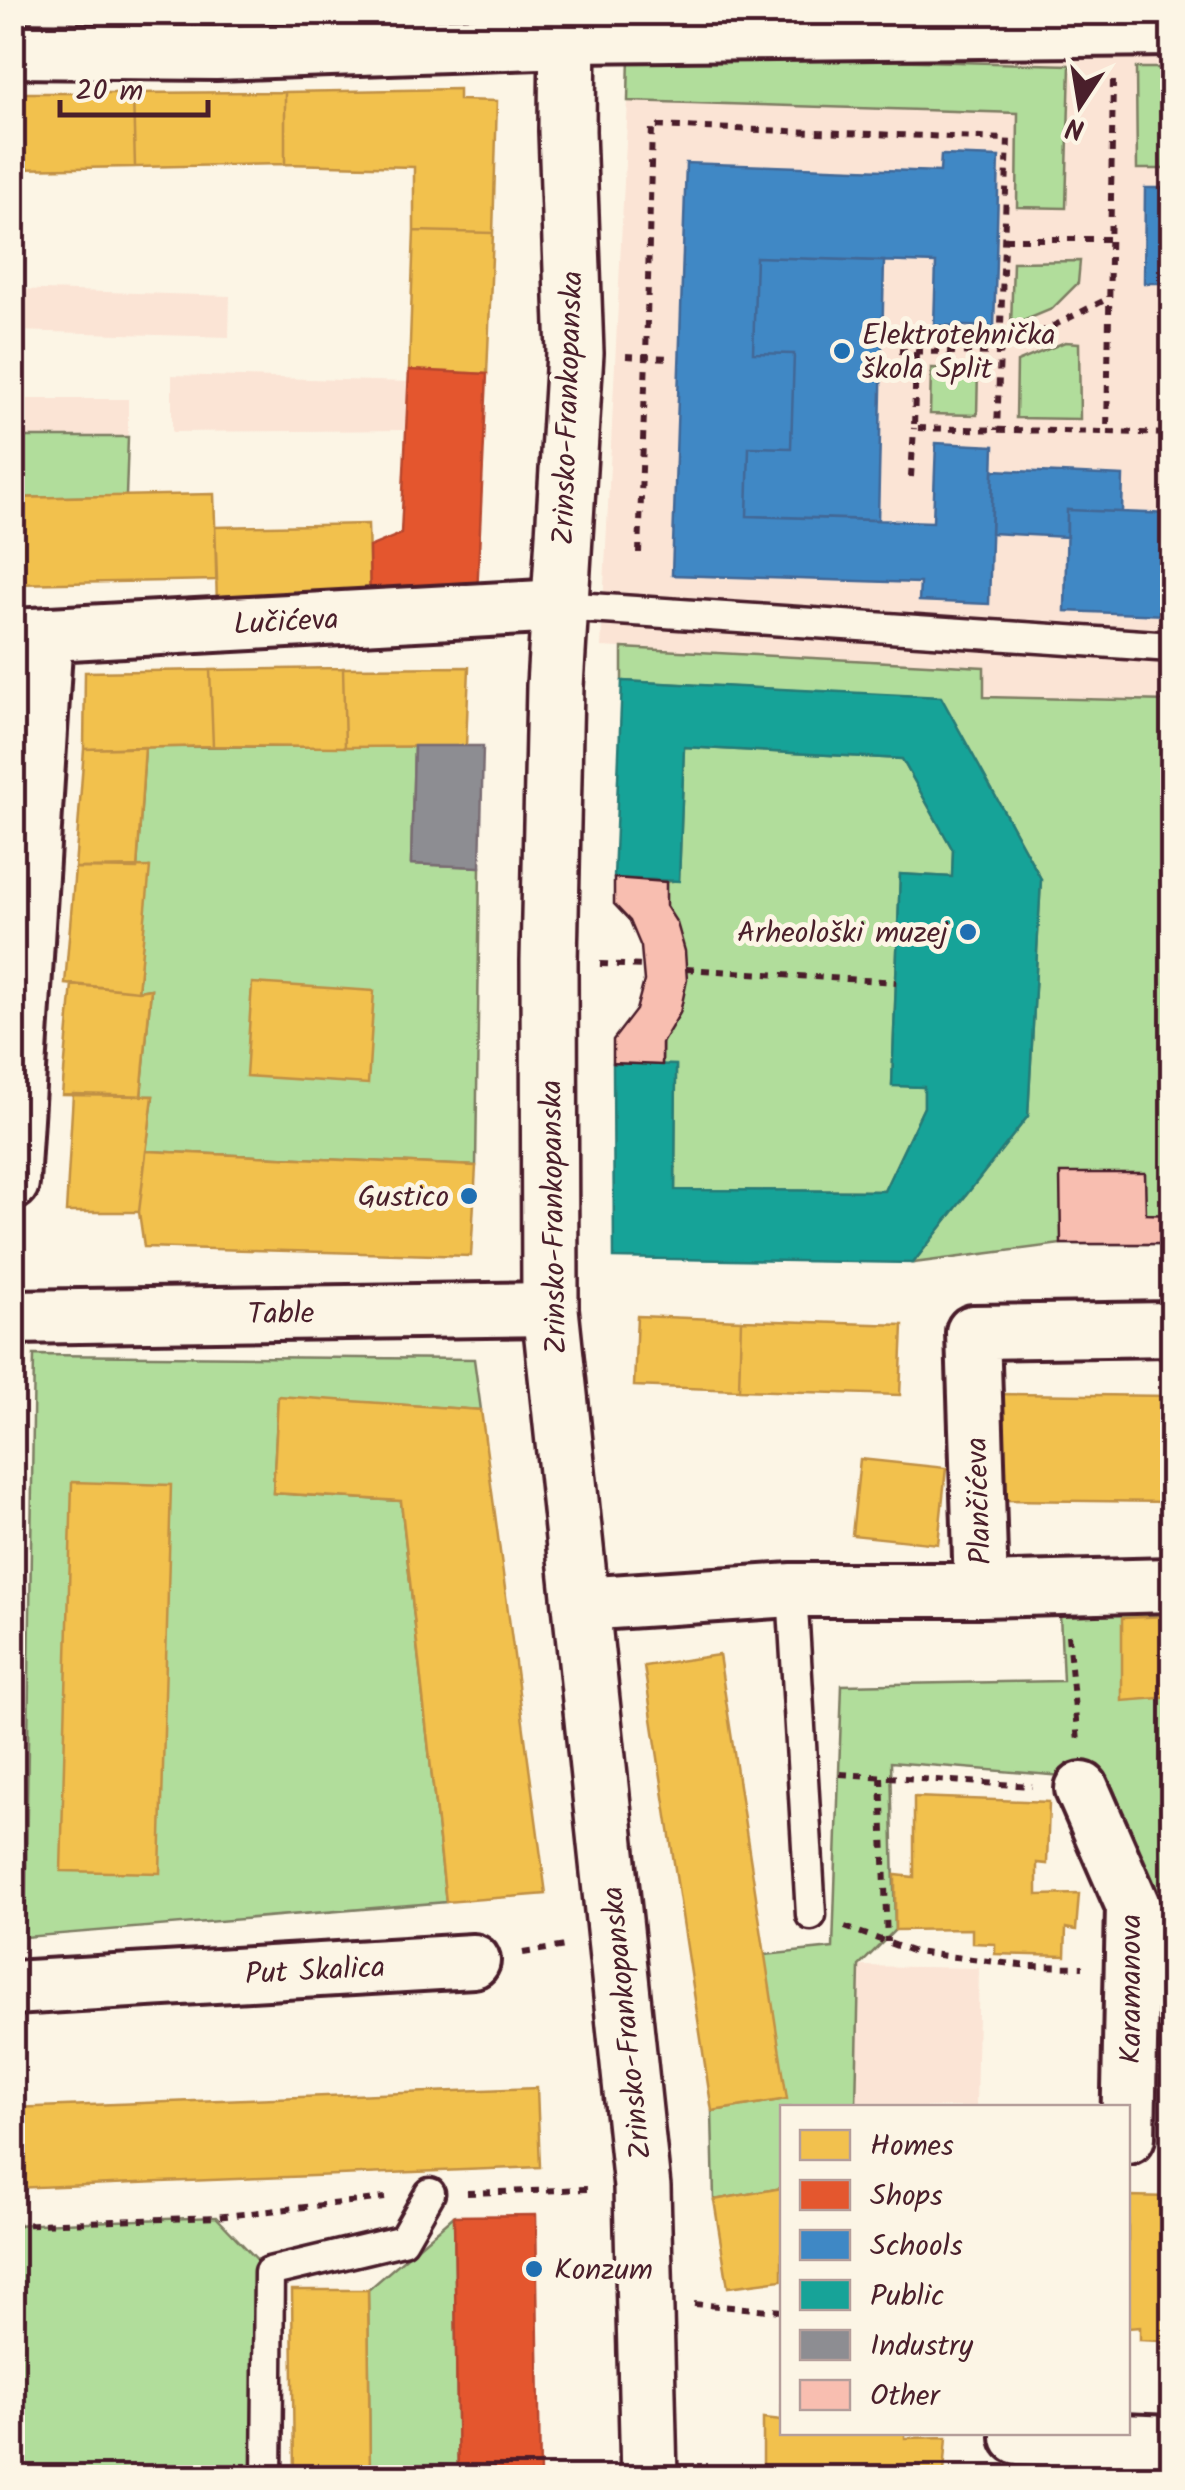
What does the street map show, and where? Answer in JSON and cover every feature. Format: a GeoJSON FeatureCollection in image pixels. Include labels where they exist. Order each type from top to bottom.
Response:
{"type":"FeatureCollection","features":[{"type":"Feature","properties":{"kind":"street"},"geometry":{"type":"LineString","coordinates":[[12,51],[216,53],[568,27],[1172,34]]}},
{"type":"Feature","properties":{"kind":"street","name":"Zrinsko-Frankopanska"},"geometry":{"type":"LineString","coordinates":[[568,27],[574,353],[560,606],[549,961],[550,1309],[642,2186],[649,2478]]}},
{"type":"Feature","properties":{"kind":"street","name":"Lučićeva"},"geometry":{"type":"LineString","coordinates":[[29,635],[560,606]]}},
{"type":"Feature","properties":{"kind":"street"},"geometry":{"type":"LineString","coordinates":[[12,1183],[29,635]]}},
{"type":"Feature","properties":{"kind":"street","name":"Table"},"geometry":{"type":"LineString","coordinates":[[12,1317],[550,1309]]}},
{"type":"Feature","properties":{"kind":"street","name":"Plančićeva"},"geometry":{"type":"LineString","coordinates":[[582,1604],[792,1590],[981,1590],[972,1332],[1172,1329]]}},
{"type":"Feature","properties":{"kind":"street"},"geometry":{"type":"LineString","coordinates":[[981,1590],[1172,1584]]}},
{"type":"Feature","properties":{"kind":"street","name":"Karamanova"},"geometry":{"type":"LineString","coordinates":[[1082,1790],[1133,1906],[1129,2105]]}},
{"type":"Feature","properties":{"kind":"street","name":"Put Skalica"},"geometry":{"type":"LineString","coordinates":[[12,1988],[473,1962]]}},
{"type":"Feature","properties":{"kind":"street"},"geometry":{"type":"LineString","coordinates":[[1018,2435],[1172,2443]]}},
{"type":"Feature","properties":{"kind":"lane"},"geometry":{"type":"LineString","coordinates":[[560,606],[1172,647]]}},
{"type":"Feature","properties":{"kind":"lane"},"geometry":{"type":"LineString","coordinates":[[792,1590],[811,1915]]}},
{"type":"Feature","properties":{"kind":"lane"},"geometry":{"type":"LineString","coordinates":[[266,2478],[269,2272],[403,2240],[430,2193]]}},
{"type":"Feature","properties":{"kind":"path"},"geometry":{"type":"LineString","coordinates":[[1107,432],[1112,98]]}},
{"type":"Feature","properties":{"kind":"path"},"geometry":{"type":"LineString","coordinates":[[640,552],[652,126],[1008,139],[997,430]]}},
{"type":"Feature","properties":{"kind":"path"},"geometry":{"type":"LineString","coordinates":[[1004,240],[1110,239]]}},
{"type":"Feature","properties":{"kind":"path"},"geometry":{"type":"LineString","coordinates":[[898,351],[999,353],[1110,298]]}},
{"type":"Feature","properties":{"kind":"path"},"geometry":{"type":"LineString","coordinates":[[911,477],[916,352]]}},
{"type":"Feature","properties":{"kind":"path"},"geometry":{"type":"LineString","coordinates":[[574,353],[670,358]]}},
{"type":"Feature","properties":{"kind":"path"},"geometry":{"type":"LineString","coordinates":[[914,428],[1172,434]]}},
{"type":"Feature","properties":{"kind":"path"},"geometry":{"type":"LineString","coordinates":[[686,969],[896,982]]}},
{"type":"Feature","properties":{"kind":"path"},"geometry":{"type":"LineString","coordinates":[[803,1772],[1082,1790],[1064,1589]]}},
{"type":"Feature","properties":{"kind":"path"},"geometry":{"type":"LineString","coordinates":[[881,1777],[887,1942]]}},
{"type":"Feature","properties":{"kind":"path"},"geometry":{"type":"LineString","coordinates":[[811,1915],[914,1952],[1030,1966],[1132,1968]]}},
{"type":"Feature","properties":{"kind":"path"},"geometry":{"type":"LineString","coordinates":[[473,1962],[617,1937]]}},
{"type":"Feature","properties":{"kind":"path"},"geometry":{"type":"LineString","coordinates":[[500,2194],[642,2186]]}},
{"type":"Feature","properties":{"kind":"path"},"geometry":{"type":"LineString","coordinates":[[12,2225],[216,2217],[430,2193]]}},
{"type":"Feature","properties":{"kind":"path"},"geometry":{"type":"LineString","coordinates":[[645,2300],[780,2311]]}},
{"type":"Feature","properties":{"kind":"shaded area"},"geometry":{"type":"Polygon","coordinates":[[[629,13],[1172,13],[1172,701],[983,697],[984,667],[601,647],[629,13]]]}},
{"type":"Feature","properties":{"kind":"shaded area"},"geometry":{"type":"Polygon","coordinates":[[[13,289],[230,296],[229,337],[13,331],[13,289]]]}},
{"type":"Feature","properties":{"kind":"shaded area"},"geometry":{"type":"Polygon","coordinates":[[[172,375],[408,382],[406,430],[172,432],[172,375]]]}},
{"type":"Feature","properties":{"kind":"shaded area"},"geometry":{"type":"Polygon","coordinates":[[[13,399],[128,399],[128,437],[13,437],[13,399]]]}},
{"type":"Feature","properties":{"kind":"shaded area"},"geometry":{"type":"Polygon","coordinates":[[[859,1966],[979,1968],[976,2105],[856,2105],[859,1966]]]}},
{"type":"Feature","properties":{"kind":"green space"},"geometry":{"type":"Polygon","coordinates":[[[13,12],[478,12],[478,13],[13,16],[13,12]]]}},
{"type":"Feature","properties":{"kind":"green space"},"geometry":{"type":"Polygon","coordinates":[[[629,53],[1070,65],[1066,208],[1017,207],[1018,113],[628,101],[629,53]]]}},
{"type":"Feature","properties":{"kind":"green space"},"geometry":{"type":"Polygon","coordinates":[[[1136,68],[1172,68],[1172,169],[1137,169],[1136,68]]]}},
{"type":"Feature","properties":{"kind":"green space"},"geometry":{"type":"Polygon","coordinates":[[[1080,261],[1078,283],[1052,309],[1011,326],[1013,262],[1080,261]]]}},
{"type":"Feature","properties":{"kind":"green space"},"geometry":{"type":"Polygon","coordinates":[[[1065,342],[1079,343],[1080,419],[1016,418],[1017,362],[1065,342]]]}},
{"type":"Feature","properties":{"kind":"green space"},"geometry":{"type":"Polygon","coordinates":[[[931,368],[978,369],[977,415],[930,414],[931,368]]]}},
{"type":"Feature","properties":{"kind":"green space"},"geometry":{"type":"Polygon","coordinates":[[[12,437],[128,437],[126,496],[13,498],[12,437]]]}},
{"type":"Feature","properties":{"kind":"green space"},"geometry":{"type":"Polygon","coordinates":[[[622,648],[984,667],[984,697],[1172,701],[1172,1244],[1061,1244],[913,1263],[1028,1116],[1041,879],[941,698],[622,681],[622,648]]]}},
{"type":"Feature","properties":{"kind":"green space"},"geometry":{"type":"Polygon","coordinates":[[[414,746],[411,864],[480,867],[476,1166],[146,1151],[153,1096],[141,1096],[151,989],[138,991],[149,867],[137,869],[145,747],[414,746]]]}},
{"type":"Feature","properties":{"kind":"green space"},"geometry":{"type":"Polygon","coordinates":[[[684,747],[902,759],[953,850],[952,877],[900,874],[892,1085],[924,1087],[924,1107],[884,1191],[675,1190],[676,1066],[662,1065],[666,882],[679,880],[684,747]]]}},
{"type":"Feature","properties":{"kind":"green space"},"geometry":{"type":"Polygon","coordinates":[[[34,1355],[474,1359],[481,1410],[278,1397],[273,1493],[401,1501],[446,1902],[25,1937],[34,1355]]]}},
{"type":"Feature","properties":{"kind":"green space"},"geometry":{"type":"Polygon","coordinates":[[[1172,1613],[1172,2159],[1164,2158],[1171,2042],[1143,1860],[1076,1777],[891,1762],[895,1930],[859,1966],[856,2105],[780,2105],[780,2188],[714,2200],[712,2111],[786,2099],[764,1955],[833,1948],[842,1685],[1063,1681],[1060,1614],[1172,1613]]]}},
{"type":"Feature","properties":{"kind":"green space"},"geometry":{"type":"Polygon","coordinates":[[[454,2216],[458,2477],[370,2477],[368,2290],[454,2216]]]}},
{"type":"Feature","properties":{"kind":"green space"},"geometry":{"type":"Polygon","coordinates":[[[216,2217],[269,2272],[267,2477],[13,2477],[12,2225],[216,2217]]]}},
{"type":"Feature","properties":{"kind":"building: Homes"},"geometry":{"type":"Polygon","coordinates":[[[459,89],[459,100],[497,101],[493,233],[414,231],[414,167],[285,164],[285,92],[459,89]]]}},
{"type":"Feature","properties":{"kind":"building: Homes"},"geometry":{"type":"Polygon","coordinates":[[[285,92],[285,164],[135,167],[133,93],[285,92]]]}},
{"type":"Feature","properties":{"kind":"building: Homes"},"geometry":{"type":"Polygon","coordinates":[[[12,93],[133,93],[135,167],[12,169],[12,93]]]}},
{"type":"Feature","properties":{"kind":"building: Homes"},"geometry":{"type":"Polygon","coordinates":[[[414,231],[493,233],[487,374],[409,370],[414,231]]]}},
{"type":"Feature","properties":{"kind":"building: Homes"},"geometry":{"type":"Polygon","coordinates":[[[214,494],[217,580],[12,584],[12,498],[214,494]]]}},
{"type":"Feature","properties":{"kind":"building: Homes"},"geometry":{"type":"Polygon","coordinates":[[[368,524],[370,604],[217,608],[215,527],[368,524]]]}},
{"type":"Feature","properties":{"kind":"building: Homes"},"geometry":{"type":"Polygon","coordinates":[[[469,667],[466,746],[345,747],[343,668],[469,667]]]}},
{"type":"Feature","properties":{"kind":"building: Homes"},"geometry":{"type":"Polygon","coordinates":[[[343,668],[345,747],[213,746],[210,670],[343,668]]]}},
{"type":"Feature","properties":{"kind":"building: Homes"},"geometry":{"type":"Polygon","coordinates":[[[210,670],[213,746],[84,749],[85,672],[210,670]]]}},
{"type":"Feature","properties":{"kind":"building: Homes"},"geometry":{"type":"Polygon","coordinates":[[[145,747],[137,869],[75,868],[84,749],[145,747]]]}},
{"type":"Feature","properties":{"kind":"building: Homes"},"geometry":{"type":"Polygon","coordinates":[[[150,867],[138,991],[65,984],[75,868],[150,867]]]}},
{"type":"Feature","properties":{"kind":"building: Homes"},"geometry":{"type":"Polygon","coordinates":[[[252,983],[374,991],[368,1084],[246,1076],[252,983]]]}},
{"type":"Feature","properties":{"kind":"building: Homes"},"geometry":{"type":"Polygon","coordinates":[[[72,984],[151,989],[141,1096],[62,1095],[72,984]]]}},
{"type":"Feature","properties":{"kind":"building: Homes"},"geometry":{"type":"Polygon","coordinates":[[[73,1094],[153,1096],[139,1212],[66,1212],[73,1094]]]}},
{"type":"Feature","properties":{"kind":"building: Homes"},"geometry":{"type":"Polygon","coordinates":[[[146,1151],[476,1166],[471,1256],[144,1247],[139,1212],[146,1151]]]}},
{"type":"Feature","properties":{"kind":"building: Homes"},"geometry":{"type":"Polygon","coordinates":[[[637,1316],[741,1320],[739,1390],[634,1386],[637,1316]]]}},
{"type":"Feature","properties":{"kind":"building: Homes"},"geometry":{"type":"Polygon","coordinates":[[[741,1320],[903,1325],[900,1395],[739,1390],[741,1320]]]}},
{"type":"Feature","properties":{"kind":"building: Homes"},"geometry":{"type":"Polygon","coordinates":[[[995,1394],[1172,1396],[1172,1502],[998,1500],[995,1394]]]}},
{"type":"Feature","properties":{"kind":"building: Homes"},"geometry":{"type":"Polygon","coordinates":[[[278,1396],[481,1410],[546,1894],[446,1902],[401,1501],[273,1493],[278,1396]]]}},
{"type":"Feature","properties":{"kind":"building: Homes"},"geometry":{"type":"Polygon","coordinates":[[[860,1459],[946,1468],[938,1544],[852,1535],[860,1459]]]}},
{"type":"Feature","properties":{"kind":"building: Homes"},"geometry":{"type":"Polygon","coordinates":[[[72,1482],[171,1485],[160,1873],[61,1871],[72,1482]]]}},
{"type":"Feature","properties":{"kind":"building: Homes"},"geometry":{"type":"Polygon","coordinates":[[[1169,1616],[1172,1697],[1122,1701],[1122,1618],[1169,1616]]]}},
{"type":"Feature","properties":{"kind":"building: Homes"},"geometry":{"type":"Polygon","coordinates":[[[719,1655],[787,2099],[712,2111],[644,1666],[719,1655]]]}},
{"type":"Feature","properties":{"kind":"building: Homes"},"geometry":{"type":"Polygon","coordinates":[[[914,1797],[1049,1802],[1047,1864],[1037,1863],[1037,1895],[1079,1894],[1076,1930],[1066,1928],[1065,1956],[995,1954],[995,1944],[972,1943],[972,1929],[895,1930],[895,1875],[914,1877],[914,1797]]]}},
{"type":"Feature","properties":{"kind":"building: Homes"},"geometry":{"type":"Polygon","coordinates":[[[537,2088],[540,2167],[12,2188],[12,2108],[537,2088]]]}},
{"type":"Feature","properties":{"kind":"building: Homes"},"geometry":{"type":"Polygon","coordinates":[[[780,2188],[780,2280],[728,2287],[714,2200],[780,2188]]]}},
{"type":"Feature","properties":{"kind":"building: Homes"},"geometry":{"type":"Polygon","coordinates":[[[1130,2196],[1172,2197],[1172,2352],[1163,2351],[1162,2341],[1140,2340],[1140,2327],[1130,2328],[1130,2196]]]}},
{"type":"Feature","properties":{"kind":"building: Homes"},"geometry":{"type":"Polygon","coordinates":[[[292,2290],[368,2290],[370,2478],[294,2478],[292,2290]]]}},
{"type":"Feature","properties":{"kind":"building: Homes"},"geometry":{"type":"Polygon","coordinates":[[[763,2418],[780,2420],[780,2435],[947,2437],[944,2472],[933,2472],[933,2478],[840,2478],[840,2473],[763,2472],[763,2418]]]}},
{"type":"Feature","properties":{"kind":"building: Shops"},"geometry":{"type":"Polygon","coordinates":[[[409,370],[487,374],[477,595],[370,604],[369,547],[401,534],[409,370]]]}},
{"type":"Feature","properties":{"kind":"building: Shops"},"geometry":{"type":"Polygon","coordinates":[[[536,2215],[540,2478],[458,2478],[454,2216],[536,2215]]]}},
{"type":"Feature","properties":{"kind":"building: Schools"},"geometry":{"type":"Polygon","coordinates":[[[941,155],[999,157],[994,327],[934,325],[936,263],[756,257],[753,353],[794,354],[791,448],[749,447],[747,516],[933,522],[936,443],[994,446],[989,604],[919,601],[920,583],[672,575],[686,163],[940,172],[941,155]]]}},
{"type":"Feature","properties":{"kind":"building: Schools"},"geometry":{"type":"Polygon","coordinates":[[[1145,188],[1172,188],[1172,391],[1168,391],[1170,283],[1144,283],[1145,188]]]}},
{"type":"Feature","properties":{"kind":"building: Schools"},"geometry":{"type":"Polygon","coordinates":[[[756,257],[884,261],[878,520],[747,516],[749,447],[791,448],[794,354],[753,353],[756,257]]]}},
{"type":"Feature","properties":{"kind":"building: Schools"},"geometry":{"type":"Polygon","coordinates":[[[993,470],[1123,476],[1122,512],[1067,510],[1067,537],[991,533],[993,470]]]}},
{"type":"Feature","properties":{"kind":"building: Schools"},"geometry":{"type":"Polygon","coordinates":[[[1067,510],[1172,514],[1172,600],[1166,615],[1065,611],[1067,510]]]}},
{"type":"Feature","properties":{"kind":"building: Schools"},"geometry":{"type":"Polygon","coordinates":[[[12,2466],[105,2478],[12,2478],[12,2466]]]}},
{"type":"Feature","properties":{"kind":"building: Public","name":"Arheološki muzej"},"geometry":{"type":"Polygon","coordinates":[[[622,681],[941,697],[1041,879],[1028,1116],[913,1263],[614,1258],[613,1063],[676,1065],[675,1190],[884,1191],[924,1107],[924,1087],[892,1086],[900,874],[952,877],[953,850],[902,759],[684,747],[679,881],[614,878],[622,681]]]}},
{"type":"Feature","properties":{"kind":"building: Industry"},"geometry":{"type":"Polygon","coordinates":[[[414,746],[483,746],[480,867],[411,864],[414,746]]]}},
{"type":"Feature","properties":{"kind":"building: Other"},"geometry":{"type":"Polygon","coordinates":[[[614,878],[666,882],[666,906],[677,923],[685,951],[687,980],[680,1013],[662,1043],[662,1065],[613,1063],[613,1040],[636,1010],[644,981],[641,947],[630,921],[614,904],[614,878]]]}},
{"type":"Feature","properties":{"kind":"building: Other"},"geometry":{"type":"Polygon","coordinates":[[[1060,1173],[1145,1173],[1146,1214],[1172,1215],[1172,1244],[1061,1244],[1060,1173]]]}},
{"type":"Feature","properties":{"kind":"place","name":"Elektrotehnička škola Split"},"geometry":{"type":"Point","coordinates":[842,351]}},
{"type":"Feature","properties":{"kind":"place","name":"Arheološki muzej"},"geometry":{"type":"Point","coordinates":[968,932]}},
{"type":"Feature","properties":{"kind":"place","name":"Gustico"},"geometry":{"type":"Point","coordinates":[469,1196]}},
{"type":"Feature","properties":{"kind":"place","name":"Konzum"},"geometry":{"type":"Point","coordinates":[534,2269]}}]}
